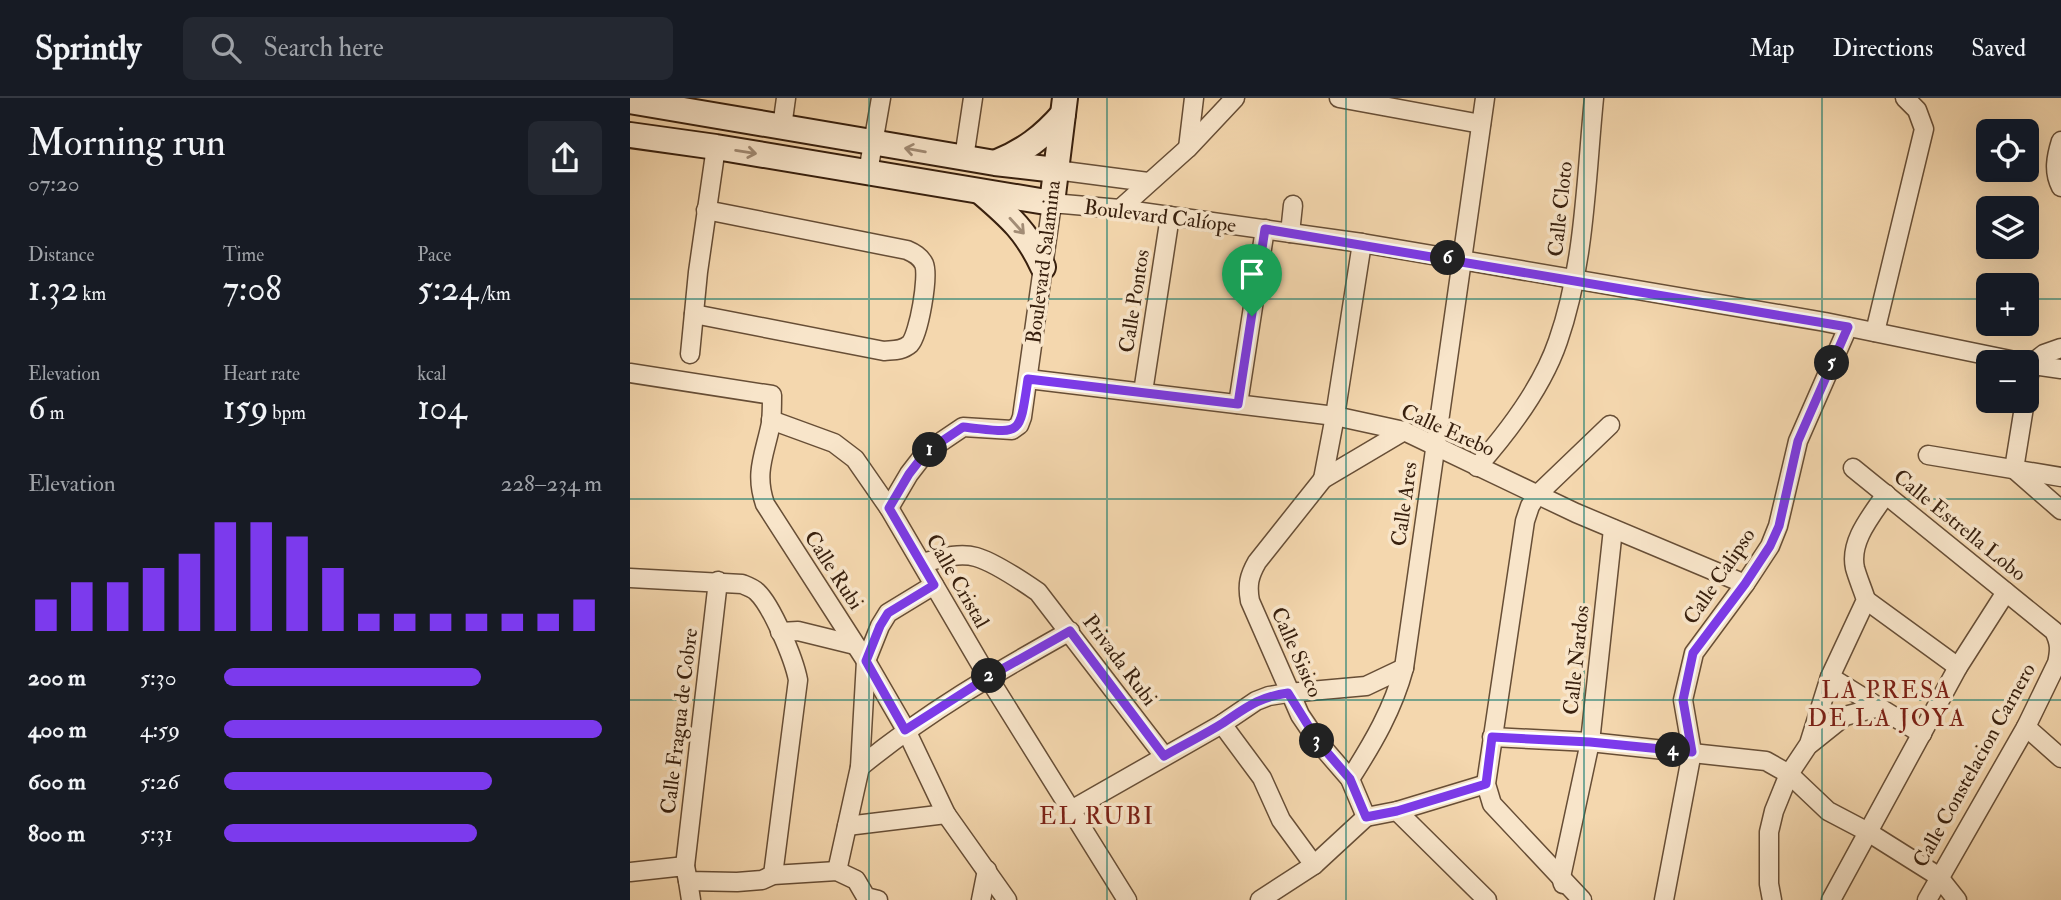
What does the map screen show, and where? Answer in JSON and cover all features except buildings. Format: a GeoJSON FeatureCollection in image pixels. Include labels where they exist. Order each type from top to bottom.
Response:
{"type":"FeatureCollection","features":[{"type":"Feature","properties":{"kind":"street"},"geometry":{"type":"LineString","coordinates":[[782,127],[786,98]]}},
{"type":"Feature","properties":{"kind":"street"},"geometry":{"type":"LineString","coordinates":[[868,172],[881,98]]}},
{"type":"Feature","properties":{"kind":"street"},"geometry":{"type":"LineString","coordinates":[[964,158],[973,98]]}},
{"type":"Feature","properties":{"kind":"street","name":"Boulevard Salamina"},"geometry":{"type":"LineString","coordinates":[[1064,171],[1082,98]]}},
{"type":"Feature","properties":{"kind":"street"},"geometry":{"type":"LineString","coordinates":[[1188,148],[1194,98]]}},
{"type":"Feature","properties":{"kind":"street"},"geometry":{"type":"LineString","coordinates":[[1120,209],[1188,148],[1236,98]]}},
{"type":"Feature","properties":{"kind":"street"},"geometry":{"type":"LineString","coordinates":[[1339,98],[1481,124]]}},
{"type":"Feature","properties":{"kind":"street","name":"Calle Ares"},"geometry":{"type":"LineString","coordinates":[[1350,779],[1383,726],[1396,697],[1404,668],[1485,98]]}},
{"type":"Feature","properties":{"kind":"street","name":"Calle Cloto"},"geometry":{"type":"LineString","coordinates":[[1477,467],[1504,436],[1543,374],[1557,344],[1574,279],[1594,98]]}},
{"type":"Feature","properties":{"kind":"street"},"geometry":{"type":"LineString","coordinates":[[1875,332],[1924,129],[1917,110],[1905,98]]}},
{"type":"Feature","properties":{"kind":"street"},"geometry":{"type":"LineString","coordinates":[[630,101],[689,104],[782,127],[873,143],[995,163],[1148,182]]}},
{"type":"Feature","properties":{"kind":"street"},"geometry":{"type":"LineString","coordinates":[[995,163],[1034,143],[1048,132],[1064,106]]}},
{"type":"Feature","properties":{"kind":"street","name":"Boulevard Salamina"},"geometry":{"type":"LineString","coordinates":[[889,508],[926,452],[963,427],[1003,431],[1012,430],[1019,425],[1043,267],[1060,204],[1064,171],[1064,106]]}},
{"type":"Feature","properties":{"kind":"street","name":"Boulevard Calíope"},"geometry":{"type":"LineString","coordinates":[[630,135],[1060,204],[1120,209],[1362,243],[1848,327],[1976,353]]}},
{"type":"Feature","properties":{"kind":"street"},"geometry":{"type":"LineString","coordinates":[[2061,141],[2056,161],[2056,177],[2061,187]]}},
{"type":"Feature","properties":{"kind":"street"},"geometry":{"type":"LineString","coordinates":[[690,354],[716,147]]}},
{"type":"Feature","properties":{"kind":"street"},"geometry":{"type":"LineString","coordinates":[[982,192],[1026,235],[1043,267]]}},
{"type":"Feature","properties":{"kind":"street"},"geometry":{"type":"LineString","coordinates":[[1290,233],[1293,205]]}},
{"type":"Feature","properties":{"kind":"street"},"geometry":{"type":"LineString","coordinates":[[694,314],[884,351],[898,350],[910,343],[917,331],[926,276],[924,264],[918,255],[907,250],[706,210]]}},
{"type":"Feature","properties":{"kind":"street","name":"Calle Pontos"},"geometry":{"type":"LineString","coordinates":[[1143,392],[1170,216]]}},
{"type":"Feature","properties":{"kind":"street"},"geometry":{"type":"LineString","coordinates":[[1238,404],[1265,229]]}},
{"type":"Feature","properties":{"kind":"street"},"geometry":{"type":"LineString","coordinates":[[1322,478],[1335,416],[1362,243]]}},
{"type":"Feature","properties":{"kind":"street","name":"Calle Calipso"},"geometry":{"type":"LineString","coordinates":[[1664,900],[1692,752],[1683,700],[1693,653],[1770,546],[1779,526],[1798,441],[1848,327]]}},
{"type":"Feature","properties":{"kind":"street"},"geometry":{"type":"LineString","coordinates":[[2039,356],[2061,348]]}},
{"type":"Feature","properties":{"kind":"street","name":"Boulevard Calíope"},"geometry":{"type":"LineString","coordinates":[[2039,365],[2061,369]]}},
{"type":"Feature","properties":{"kind":"street","name":"Calle Rubi"},"geometry":{"type":"LineString","coordinates":[[630,373],[772,395],[771,420],[759,472],[765,504],[866,661],[905,730],[946,814],[1007,900]]}},
{"type":"Feature","properties":{"kind":"street","name":"Calle Erebo"},"geometry":{"type":"LineString","coordinates":[[1028,379],[1335,416],[1404,431],[1537,495],[1745,584]]}},
{"type":"Feature","properties":{"kind":"street"},"geometry":{"type":"LineString","coordinates":[[2014,470],[2023,413]]}},
{"type":"Feature","properties":{"kind":"street","name":"Calle Cristal"},"geometry":{"type":"LineString","coordinates":[[771,420],[834,443],[855,459],[889,508],[988,677],[1127,900]]}},
{"type":"Feature","properties":{"kind":"street"},"geometry":{"type":"LineString","coordinates":[[1583,900],[1492,804],[1486,784],[1525,521],[1530,506],[1537,495],[1610,425]]}},
{"type":"Feature","properties":{"kind":"street"},"geometry":{"type":"LineString","coordinates":[[1322,478],[1404,431]]}},
{"type":"Feature","properties":{"kind":"street"},"geometry":{"type":"LineString","coordinates":[[1928,455],[2061,477]]}},
{"type":"Feature","properties":{"kind":"street","name":"Calle Estrella Lobo"},"geometry":{"type":"LineString","coordinates":[[1853,468],[2054,631],[2060,652]]}},
{"type":"Feature","properties":{"kind":"street"},"geometry":{"type":"LineString","coordinates":[[2014,470],[2061,510]]}},
{"type":"Feature","properties":{"kind":"street","name":"Calle Sisico"},"geometry":{"type":"LineString","coordinates":[[1322,478],[1257,562],[1250,574],[1248,587],[1250,601],[1288,693],[1319,743],[1350,779],[1366,817]]}},
{"type":"Feature","properties":{"kind":"street"},"geometry":{"type":"LineString","coordinates":[[1886,494],[1863,529],[1856,546],[1854,565],[1866,600],[1958,667]]}},
{"type":"Feature","properties":{"kind":"street","name":"Calle Nardos"},"geometry":{"type":"LineString","coordinates":[[1561,877],[1590,742],[1613,529]]}},
{"type":"Feature","properties":{"kind":"street","name":"Privada Rubi"},"geometry":{"type":"LineString","coordinates":[[922,563],[947,556],[975,557],[1038,592],[1164,756]]}},
{"type":"Feature","properties":{"kind":"street"},"geometry":{"type":"LineString","coordinates":[[630,578],[742,584],[755,590],[780,632],[795,664],[798,680],[773,875]]}},
{"type":"Feature","properties":{"kind":"street","name":"Calle Fragua de Cobre"},"geometry":{"type":"LineString","coordinates":[[691,900],[686,873],[719,581]]}},
{"type":"Feature","properties":{"kind":"street"},"geometry":{"type":"LineString","coordinates":[[837,871],[860,766],[866,661],[888,613],[934,585]]}},
{"type":"Feature","properties":{"kind":"street"},"geometry":{"type":"LineString","coordinates":[[1831,900],[1958,667],[2006,592]]}},
{"type":"Feature","properties":{"kind":"street"},"geometry":{"type":"LineString","coordinates":[[1810,744],[1830,677],[1866,600]]}},
{"type":"Feature","properties":{"kind":"street"},"geometry":{"type":"LineString","coordinates":[[780,632],[798,631],[851,637],[880,626]]}},
{"type":"Feature","properties":{"kind":"street"},"geometry":{"type":"LineString","coordinates":[[860,766],[905,730],[988,677],[1070,631]]}},
{"type":"Feature","properties":{"kind":"street","name":"Calle Constelacion Carnero"},"geometry":{"type":"LineString","coordinates":[[1927,900],[1938,876],[2026,727],[2060,652]]}},
{"type":"Feature","properties":{"kind":"street"},"geometry":{"type":"LineString","coordinates":[[1072,810],[1256,701],[1288,693],[1366,686],[1404,668]]}},
{"type":"Feature","properties":{"kind":"street"},"geometry":{"type":"LineString","coordinates":[[1830,677],[1922,734]]}},
{"type":"Feature","properties":{"kind":"street"},"geometry":{"type":"LineString","coordinates":[[1771,898],[1769,832],[1774,811],[1789,774],[1810,744],[1845,716],[1879,707]]}},
{"type":"Feature","properties":{"kind":"street"},"geometry":{"type":"LineString","coordinates":[[1222,723],[1262,778],[1281,820],[1314,865]]}},
{"type":"Feature","properties":{"kind":"street"},"geometry":{"type":"LineString","coordinates":[[2026,727],[2061,758]]}},
{"type":"Feature","properties":{"kind":"street"},"geometry":{"type":"LineString","coordinates":[[1492,737],[1590,742],[1755,758],[1776,765],[1818,803],[1938,876],[1957,900]]}},
{"type":"Feature","properties":{"kind":"street"},"geometry":{"type":"LineString","coordinates":[[1260,900],[1314,865],[1366,817],[1397,811],[1486,784]]}},
{"type":"Feature","properties":{"kind":"street"},"geometry":{"type":"LineString","coordinates":[[1397,811],[1487,900]]}},
{"type":"Feature","properties":{"kind":"street"},"geometry":{"type":"LineString","coordinates":[[847,826],[946,814]]}},
{"type":"Feature","properties":{"kind":"street"},"geometry":{"type":"LineString","coordinates":[[981,900],[987,870]]}},
{"type":"Feature","properties":{"kind":"street"},"geometry":{"type":"LineString","coordinates":[[630,872],[686,873],[737,882],[762,880],[773,875],[837,871],[856,880],[870,899]]}},
{"type":"Feature","properties":{"kind":"street"},"geometry":{"type":"LineString","coordinates":[[1561,877],[1568,900]]}},
{"type":"Feature","properties":{"kind":"district","name":"LA PRESA DE LA JOYA"},"geometry":{"type":"Point","coordinates":[1887,704]}},
{"type":"Feature","properties":{"kind":"district","name":"EL RUBI"},"geometry":{"type":"Point","coordinates":[1097,816]}},
{"type":"Feature","properties":{"kind":"route"},"geometry":{"type":"LineString","coordinates":[[1265,229],[1362,243],[1848,327],[1798,441],[1779,526],[1770,546],[1693,653],[1683,700],[1692,752],[1590,742],[1492,737],[1486,784],[1397,811],[1366,817],[1350,779],[1319,743],[1288,693],[1269,696],[1248,705],[1164,756],[1070,631],[988,677],[905,730],[866,661],[888,613],[934,585],[889,508],[926,452],[963,427],[1003,431],[1012,430],[1019,425],[1028,379],[1238,404],[1252,316],[1265,229]]}}]}
